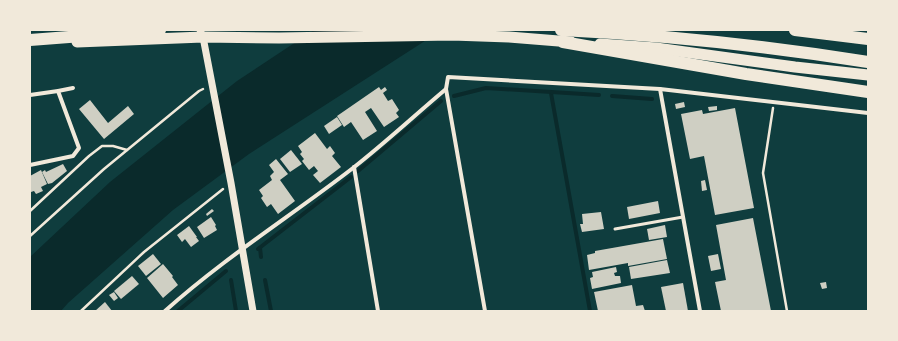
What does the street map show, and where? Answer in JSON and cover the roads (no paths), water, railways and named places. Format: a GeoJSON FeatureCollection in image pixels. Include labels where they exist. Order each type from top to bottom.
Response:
{"type":"FeatureCollection","features":[{"type":"Feature","properties":{"kind":"highway"},"geometry":{"type":"LineString","coordinates":[[30,40],[160,30]]}},
{"type":"Feature","properties":{"kind":"highway"},"geometry":{"type":"LineString","coordinates":[[795,30],[868,39]]}},
{"type":"Feature","properties":{"kind":"highway"},"geometry":{"type":"LineString","coordinates":[[562,36],[587,31],[679,38],[770,48],[868,62]]}},
{"type":"Feature","properties":{"kind":"highway"},"geometry":{"type":"LineString","coordinates":[[30,46],[52,43],[202,32],[279,38],[452,35],[509,37],[562,36],[795,67],[868,75]]}},
{"type":"Feature","properties":{"kind":"highway"},"geometry":{"type":"LineString","coordinates":[[562,36],[746,74],[866,92]]}},
{"type":"Feature","properties":{"kind":"street"},"geometry":{"type":"LineString","coordinates":[[202,32],[231,183],[253,311]]}},
{"type":"Feature","properties":{"kind":"street"},"geometry":{"type":"LineString","coordinates":[[485,311],[446,89],[448,77],[660,89],[868,114]]}},
{"type":"Feature","properties":{"kind":"street"},"geometry":{"type":"LineString","coordinates":[[30,94],[58,92],[73,88]]}},
{"type":"Feature","properties":{"kind":"street"},"geometry":{"type":"LineString","coordinates":[[165,311],[181,296],[243,249],[354,168],[446,89]]}},
{"type":"Feature","properties":{"kind":"street"},"geometry":{"type":"LineString","coordinates":[[660,89],[700,311]]}},
{"type":"Feature","properties":{"kind":"street"},"geometry":{"type":"LineString","coordinates":[[30,165],[73,156],[79,148],[58,92]]}},
{"type":"Feature","properties":{"kind":"street"},"geometry":{"type":"LineString","coordinates":[[354,168],[378,311]]}},
{"type":"Feature","properties":{"kind":"lane"},"geometry":{"type":"LineString","coordinates":[[615,229],[683,217]]}},
{"type":"Feature","properties":{"kind":"water"},"geometry":{"type":"Polygon","coordinates":[[[314,30],[442,30],[249,154],[173,210],[68,303],[61,311],[30,311],[30,257],[110,182],[237,81],[314,30]]]}},
{"type":"Feature","properties":{"kind":"waterway"},"geometry":{"type":"LineString","coordinates":[[454,96],[486,88],[599,95]]}},
{"type":"Feature","properties":{"kind":"waterway"},"geometry":{"type":"LineString","coordinates":[[551,93],[590,311]]}},
{"type":"Feature","properties":{"kind":"waterway"},"geometry":{"type":"LineString","coordinates":[[612,96],[652,99]]}},
{"type":"Feature","properties":{"kind":"waterway"},"geometry":{"type":"LineString","coordinates":[[358,171],[441,101]]}},
{"type":"Feature","properties":{"kind":"waterway"},"geometry":{"type":"LineString","coordinates":[[258,249],[351,177]]}},
{"type":"Feature","properties":{"kind":"waterway"},"geometry":{"type":"LineString","coordinates":[[260,248],[261,257]]}},
{"type":"Feature","properties":{"kind":"waterway"},"geometry":{"type":"LineString","coordinates":[[178,311],[226,271]]}},
{"type":"Feature","properties":{"kind":"waterway"},"geometry":{"type":"LineString","coordinates":[[231,280],[236,311]]}},
{"type":"Feature","properties":{"kind":"waterway"},"geometry":{"type":"LineString","coordinates":[[265,280],[271,311]]}}]}
